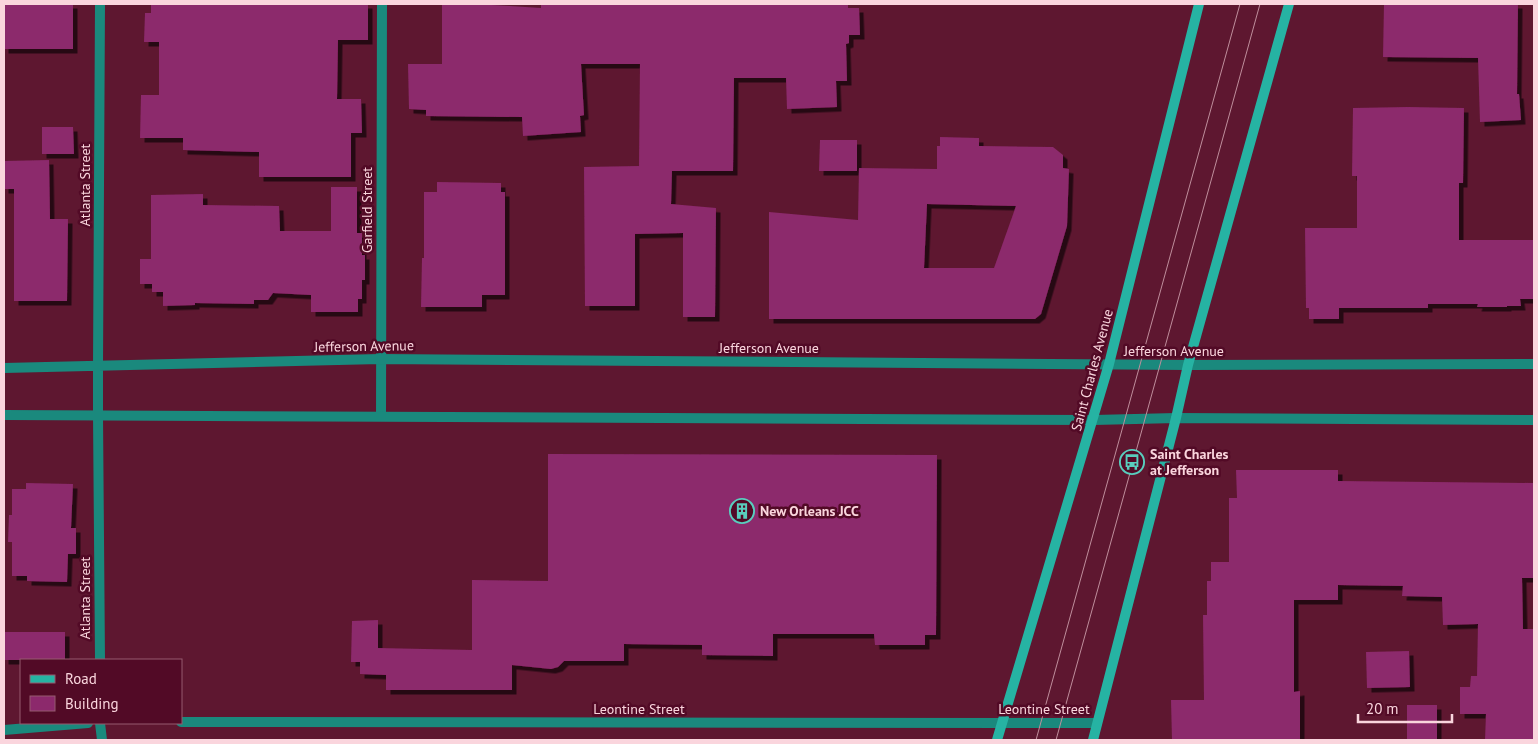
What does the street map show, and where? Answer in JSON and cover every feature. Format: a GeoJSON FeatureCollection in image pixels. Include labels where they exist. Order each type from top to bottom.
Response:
{"type":"FeatureCollection","features":[{"type":"Feature","properties":{"kind":"main road","name":"Saint Charles Avenue"},"geometry":{"type":"LineString","coordinates":[[997,740],[1094,420],[1198,4]]}},
{"type":"Feature","properties":{"kind":"main road"},"geometry":{"type":"LineString","coordinates":[[1093,740],[1188,365],[1289,4]]}},
{"type":"Feature","properties":{"kind":"street","name":"Atlanta Street"},"geometry":{"type":"LineString","coordinates":[[100,4],[98,366],[100,659]]}},
{"type":"Feature","properties":{"kind":"street","name":"Garfield Street"},"geometry":{"type":"LineString","coordinates":[[381,416],[382,4]]}},
{"type":"Feature","properties":{"kind":"street","name":"Jefferson Avenue"},"geometry":{"type":"LineString","coordinates":[[4,368],[380,359],[1188,365],[1534,364]]}},
{"type":"Feature","properties":{"kind":"street"},"geometry":{"type":"LineString","coordinates":[[4,415],[1534,420]]}},
{"type":"Feature","properties":{"kind":"street","name":"Leontine Street"},"geometry":{"type":"LineString","coordinates":[[182,722],[1098,723]]}},
{"type":"Feature","properties":{"kind":"street"},"geometry":{"type":"LineString","coordinates":[[4,730],[76,724]]}},
{"type":"Feature","properties":{"kind":"street"},"geometry":{"type":"LineString","coordinates":[[100,724],[102,740]]}},
{"type":"Feature","properties":{"kind":"building"},"geometry":{"type":"Polygon","coordinates":[[[4,4],[73,4],[73,49],[4,49],[4,4]]]}},
{"type":"Feature","properties":{"kind":"building"},"geometry":{"type":"Polygon","coordinates":[[[151,4],[368,4],[368,40],[338,40],[337,99],[361,99],[362,133],[351,133],[351,177],[259,177],[259,152],[183,150],[183,138],[140,138],[141,95],[159,95],[159,42],[144,42],[145,13],[151,13],[151,4]]]}},
{"type":"Feature","properties":{"kind":"building"},"geometry":{"type":"Polygon","coordinates":[[[442,4],[492,4],[541,8],[541,4],[848,4],[848,8],[859,8],[860,35],[849,35],[849,43],[846,44],[847,81],[836,81],[837,107],[787,109],[786,78],[734,78],[733,171],[672,171],[671,204],[716,208],[715,317],[683,317],[683,233],[635,234],[635,306],[585,306],[584,167],[639,166],[640,64],[581,64],[584,115],[580,116],[581,132],[523,136],[522,117],[426,116],[426,110],[409,109],[408,64],[442,64],[442,4]]]}},
{"type":"Feature","properties":{"kind":"building"},"geometry":{"type":"Polygon","coordinates":[[[1384,4],[1518,4],[1517,94],[1519,94],[1521,120],[1480,122],[1478,58],[1383,57],[1384,4]]]}},
{"type":"Feature","properties":{"kind":"building"},"geometry":{"type":"Polygon","coordinates":[[[1353,108],[1464,108],[1463,183],[1459,183],[1459,240],[1534,240],[1534,299],[1520,299],[1521,306],[1507,307],[1477,307],[1478,304],[1428,304],[1428,308],[1339,308],[1339,319],[1309,319],[1309,308],[1306,308],[1305,228],[1357,228],[1357,176],[1352,176],[1353,108]]]}},
{"type":"Feature","properties":{"kind":"building"},"geometry":{"type":"Polygon","coordinates":[[[42,127],[73,127],[74,154],[42,154],[42,127]]]}},
{"type":"Feature","properties":{"kind":"building"},"geometry":{"type":"Polygon","coordinates":[[[940,137],[979,138],[979,146],[1053,147],[1063,155],[1063,168],[1069,169],[1067,226],[1041,314],[1035,319],[769,319],[769,212],[858,220],[859,168],[937,169],[937,146],[940,146],[940,137]],[[927,204],[924,268],[994,268],[1016,206],[927,204]]]}},
{"type":"Feature","properties":{"kind":"building"},"geometry":{"type":"Polygon","coordinates":[[[820,140],[857,140],[857,171],[819,171],[820,140]]]}},
{"type":"Feature","properties":{"kind":"building"},"geometry":{"type":"Polygon","coordinates":[[[49,160],[50,219],[68,219],[67,301],[14,301],[14,189],[4,189],[4,161],[49,160]]]}},
{"type":"Feature","properties":{"kind":"building"},"geometry":{"type":"Polygon","coordinates":[[[437,182],[501,183],[501,192],[505,192],[505,295],[482,295],[482,307],[421,307],[422,258],[424,258],[424,192],[437,192],[437,182]]]}},
{"type":"Feature","properties":{"kind":"building"},"geometry":{"type":"Polygon","coordinates":[[[331,187],[357,187],[357,233],[362,233],[362,255],[365,255],[365,280],[362,280],[362,299],[358,299],[358,312],[311,312],[311,295],[273,293],[268,300],[254,300],[254,304],[195,303],[195,305],[163,306],[163,292],[152,292],[152,284],[140,284],[140,259],[151,259],[151,195],[203,194],[203,205],[279,206],[280,231],[331,231],[331,187]]]}},
{"type":"Feature","properties":{"kind":"building","name":"New Orleans JCC"},"geometry":{"type":"Polygon","coordinates":[[[548,454],[937,455],[936,635],[925,635],[925,645],[875,645],[874,634],[773,634],[773,656],[702,655],[702,645],[624,644],[624,661],[564,661],[558,667],[551,669],[512,665],[512,690],[386,690],[386,675],[360,674],[360,662],[351,662],[352,621],[378,620],[378,648],[472,650],[472,580],[548,581],[548,454]]]}},
{"type":"Feature","properties":{"kind":"building"},"geometry":{"type":"Polygon","coordinates":[[[1236,470],[1338,470],[1338,481],[1534,483],[1534,578],[1522,578],[1523,629],[1534,629],[1534,740],[1485,740],[1486,714],[1460,714],[1460,687],[1470,687],[1471,676],[1477,676],[1478,624],[1443,625],[1442,597],[1402,596],[1403,586],[1338,585],[1338,600],[1294,600],[1294,692],[1300,691],[1300,740],[1172,740],[1171,700],[1204,700],[1203,615],[1207,615],[1207,581],[1211,581],[1211,562],[1229,562],[1229,498],[1237,498],[1236,470]]]}},
{"type":"Feature","properties":{"kind":"building"},"geometry":{"type":"Polygon","coordinates":[[[26,483],[73,484],[71,528],[76,528],[76,554],[68,554],[67,582],[27,581],[27,576],[12,576],[12,542],[8,542],[9,515],[12,515],[12,489],[26,489],[26,483]]]}},
{"type":"Feature","properties":{"kind":"building"},"geometry":{"type":"Polygon","coordinates":[[[4,632],[65,632],[65,659],[4,660],[4,632]]]}},
{"type":"Feature","properties":{"kind":"building"},"geometry":{"type":"Polygon","coordinates":[[[1409,651],[1410,687],[1367,688],[1366,652],[1409,651]]]}},
{"type":"Feature","properties":{"kind":"building"},"geometry":{"type":"Polygon","coordinates":[[[1407,705],[1437,705],[1437,740],[1407,740],[1407,705]]]}},
{"type":"Feature","properties":{"kind":"tram line"},"geometry":{"type":"LineString","coordinates":[[1036,740],[1240,4]]}},
{"type":"Feature","properties":{"kind":"tram line"},"geometry":{"type":"LineString","coordinates":[[1056,740],[1260,4]]}},
{"type":"Feature","properties":{"kind":"place","name":"Saint Charles at Jefferson"},"geometry":{"type":"Point","coordinates":[1132,462]}},
{"type":"Feature","properties":{"kind":"place","name":"New Orleans JCC"},"geometry":{"type":"Point","coordinates":[742,511]}}]}
